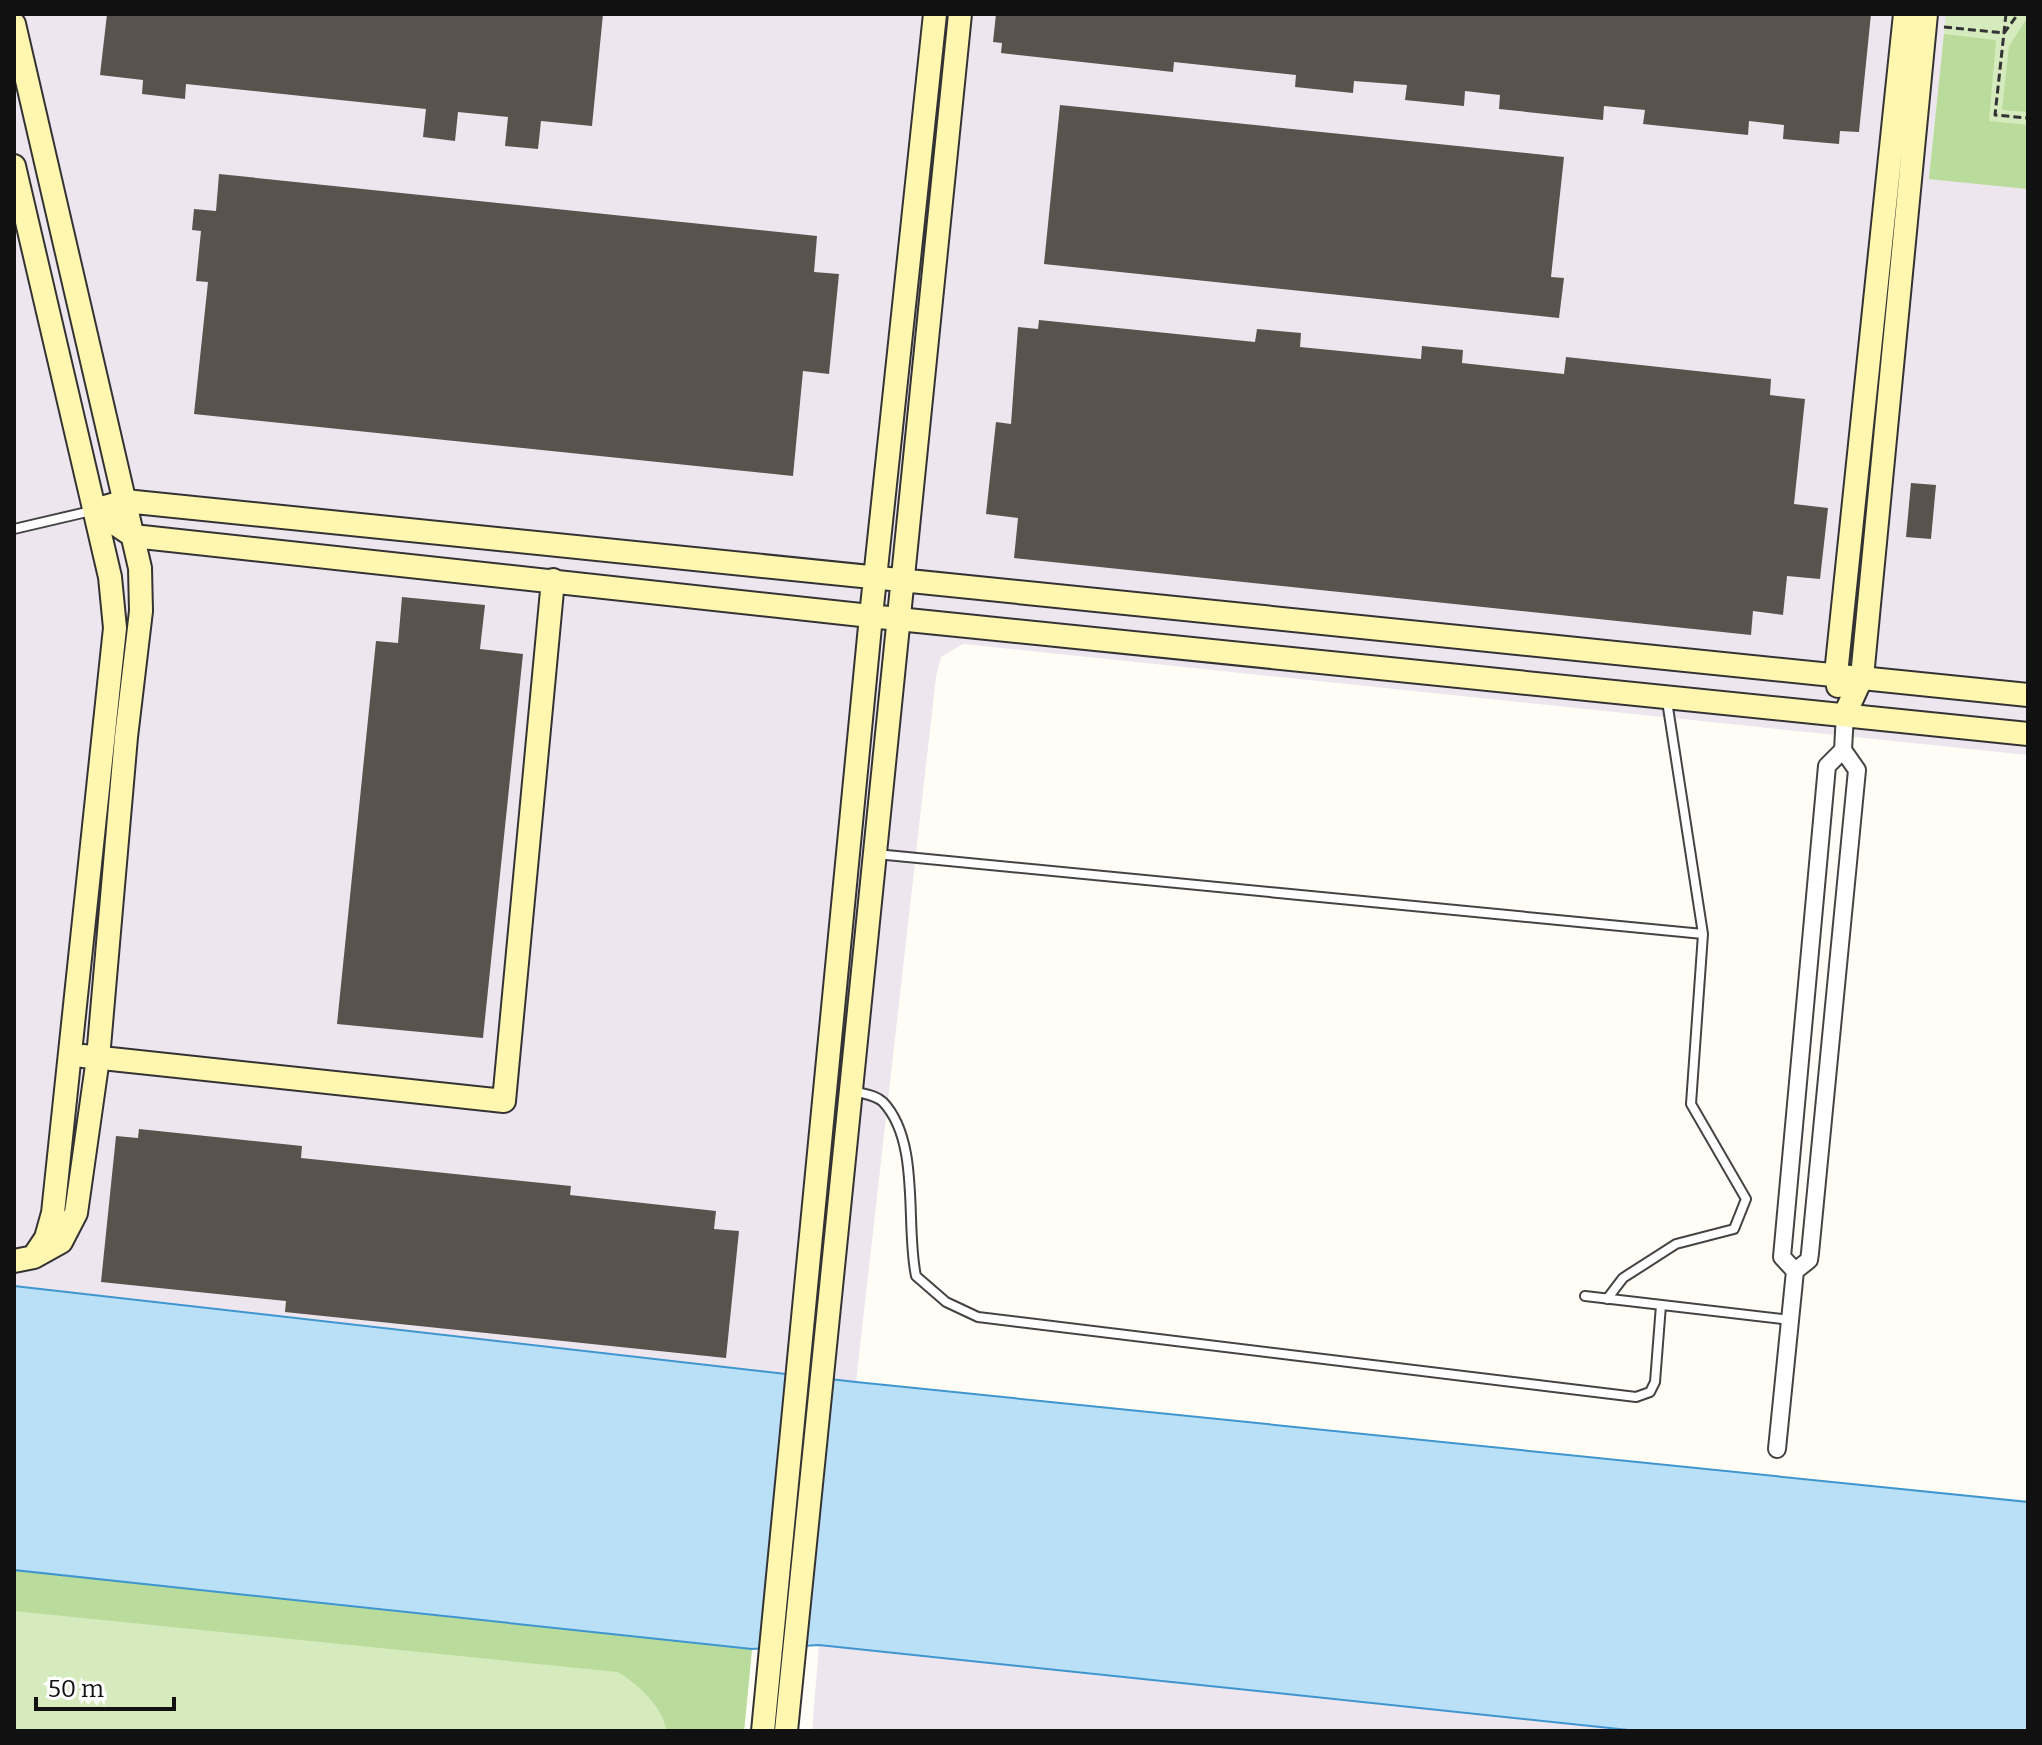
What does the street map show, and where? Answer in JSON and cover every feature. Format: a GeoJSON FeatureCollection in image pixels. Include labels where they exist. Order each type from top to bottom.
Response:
{"type":"FeatureCollection","features":[{"type":"Feature","properties":{"kind":"street"},"geometry":{"type":"LineString","coordinates":[[786,1731],[811,1362],[871,616],[935,14]]}},
{"type":"Feature","properties":{"kind":"street"},"geometry":{"type":"LineString","coordinates":[[763,1731],[850,1090],[960,14]]}},
{"type":"Feature","properties":{"kind":"street"},"geometry":{"type":"LineString","coordinates":[[1777,1449],[1795,1271],[1809,1260],[1810,1253],[1857,770],[1843,750],[1845,714],[1836,674],[1905,14]]}},
{"type":"Feature","properties":{"kind":"street"},"geometry":{"type":"LineString","coordinates":[[1845,714],[1862,677],[1926,20]]}},
{"type":"Feature","properties":{"kind":"street"},"geometry":{"type":"LineString","coordinates":[[14,26],[140,568],[141,611],[126,737],[98,1058],[76,1213],[61,1242],[24,1259]]}},
{"type":"Feature","properties":{"kind":"street"},"geometry":{"type":"LineString","coordinates":[[14,166],[110,577],[115,628],[53,1213],[46,1238],[24,1259]]}},
{"type":"Feature","properties":{"kind":"street"},"geometry":{"type":"LineString","coordinates":[[95,510],[125,501],[876,575],[2028,695]]}},
{"type":"Feature","properties":{"kind":"street"},"geometry":{"type":"LineString","coordinates":[[95,510],[133,536],[898,619],[2028,734]]}},
{"type":"Feature","properties":{"kind":"street"},"geometry":{"type":"LineString","coordinates":[[70,1055],[504,1101],[553,580]]}},
{"type":"Feature","properties":{"kind":"street"},"geometry":{"type":"LineString","coordinates":[[1795,1271],[1782,1257],[1827,766],[1843,750]]}},
{"type":"Feature","properties":{"kind":"lane"},"geometry":{"type":"LineString","coordinates":[[14,529],[95,510]]}},
{"type":"Feature","properties":{"kind":"lane"},"geometry":{"type":"LineString","coordinates":[[1607,1299],[1623,1278],[1676,1244],[1719,1236],[1734,1229],[1742,1218],[1746,1199],[1691,1104],[1703,934],[1666,696]]}},
{"type":"Feature","properties":{"kind":"lane"},"geometry":{"type":"LineString","coordinates":[[874,854],[1703,934]]}},
{"type":"Feature","properties":{"kind":"lane"},"geometry":{"type":"LineString","coordinates":[[850,1090],[882,1101],[892,1116],[908,1157],[911,1255],[916,1276],[946,1302],[978,1317],[1636,1397],[1650,1392],[1655,1382],[1661,1305]]}},
{"type":"Feature","properties":{"kind":"lane"},"geometry":{"type":"LineString","coordinates":[[1585,1296],[1790,1320]]}},
{"type":"Feature","properties":{"kind":"path"},"geometry":{"type":"LineString","coordinates":[[2006,14],[1995,115],[2028,118]]}},
{"type":"Feature","properties":{"kind":"path"},"geometry":{"type":"LineString","coordinates":[[2004,33],[2018,14]]}},
{"type":"Feature","properties":{"kind":"path"},"geometry":{"type":"LineString","coordinates":[[1926,20],[2004,33]]}},
{"type":"Feature","properties":{"kind":"shaded area"},"geometry":{"type":"Polygon","coordinates":[[[14,14],[2028,14],[2028,755],[963,644],[941,657],[936,677],[856,1382],[14,1286],[14,14]]]}},
{"type":"Feature","properties":{"kind":"shaded area"},"geometry":{"type":"Polygon","coordinates":[[[819,1645],[1638,1731],[812,1731],[819,1645]]]}},
{"type":"Feature","properties":{"kind":"green space"},"geometry":{"type":"Polygon","coordinates":[[[1946,14],[2028,14],[2028,189],[1929,179],[1946,14]]]}},
{"type":"Feature","properties":{"kind":"green space"},"geometry":{"type":"Polygon","coordinates":[[[2028,17],[2028,112],[2002,110],[2009,46],[2028,17]]]}},
{"type":"Feature","properties":{"kind":"green space"},"geometry":{"type":"Polygon","coordinates":[[[1944,34],[1996,40],[1989,121],[2028,125],[2028,189],[1929,179],[1944,34]]]}},
{"type":"Feature","properties":{"kind":"green space"},"geometry":{"type":"Polygon","coordinates":[[[14,1570],[752,1649],[744,1731],[14,1731],[14,1570]]]}},
{"type":"Feature","properties":{"kind":"green space"},"geometry":{"type":"Polygon","coordinates":[[[14,1570],[752,1649],[744,1731],[667,1731],[660,1713],[648,1697],[618,1672],[14,1611],[14,1570]]]}},
{"type":"Feature","properties":{"kind":"water"},"geometry":{"type":"Polygon","coordinates":[[[14,1286],[856,1382],[2028,1502],[2028,1731],[1638,1731],[819,1645],[752,1649],[14,1570],[14,1286]]]}},
{"type":"Feature","properties":{"kind":"building"},"geometry":{"type":"Polygon","coordinates":[[[107,14],[603,14],[592,126],[541,121],[538,149],[505,146],[508,117],[458,112],[455,141],[423,137],[426,109],[186,84],[185,99],[142,94],[143,80],[100,75],[107,14]]]}},
{"type":"Feature","properties":{"kind":"building"},"geometry":{"type":"Polygon","coordinates":[[[996,14],[1871,14],[1859,132],[1840,131],[1839,144],[1783,139],[1784,125],[1749,121],[1748,135],[1643,124],[1645,110],[1604,106],[1603,120],[1499,109],[1500,95],[1465,91],[1464,106],[1405,100],[1407,85],[1354,81],[1353,93],[1295,87],[1296,75],[1174,62],[1173,72],[1001,53],[1002,43],[993,42],[996,14]]]}},
{"type":"Feature","properties":{"kind":"building"},"geometry":{"type":"Polygon","coordinates":[[[1060,105],[1564,157],[1551,277],[1564,278],[1559,318],[1044,264],[1060,105]]]}},
{"type":"Feature","properties":{"kind":"building"},"geometry":{"type":"Polygon","coordinates":[[[219,174],[817,236],[814,272],[839,274],[829,374],[803,371],[793,476],[194,414],[208,282],[196,281],[201,231],[192,230],[194,209],[216,211],[219,174]]]}},
{"type":"Feature","properties":{"kind":"building"},"geometry":{"type":"Polygon","coordinates":[[[1039,320],[1255,342],[1257,329],[1301,333],[1300,347],[1421,359],[1422,346],[1463,350],[1462,363],[1564,374],[1566,357],[1771,379],[1770,395],[1805,399],[1794,504],[1828,508],[1820,579],[1787,576],[1783,615],[1753,611],[1751,635],[1014,558],[1018,518],[986,514],[996,422],[1011,424],[1018,327],[1038,329],[1039,320]]]}},
{"type":"Feature","properties":{"kind":"building"},"geometry":{"type":"Polygon","coordinates":[[[1911,483],[1936,485],[1931,539],[1906,537],[1911,483]]]}},
{"type":"Feature","properties":{"kind":"building"},"geometry":{"type":"Polygon","coordinates":[[[402,597],[485,605],[480,649],[523,654],[483,1038],[337,1024],[376,641],[398,643],[402,597]]]}},
{"type":"Feature","properties":{"kind":"building"},"geometry":{"type":"Polygon","coordinates":[[[139,1129],[302,1146],[301,1158],[571,1186],[570,1195],[716,1211],[714,1229],[739,1231],[726,1358],[285,1312],[286,1301],[101,1282],[116,1136],[138,1138],[139,1129]]]}}]}
